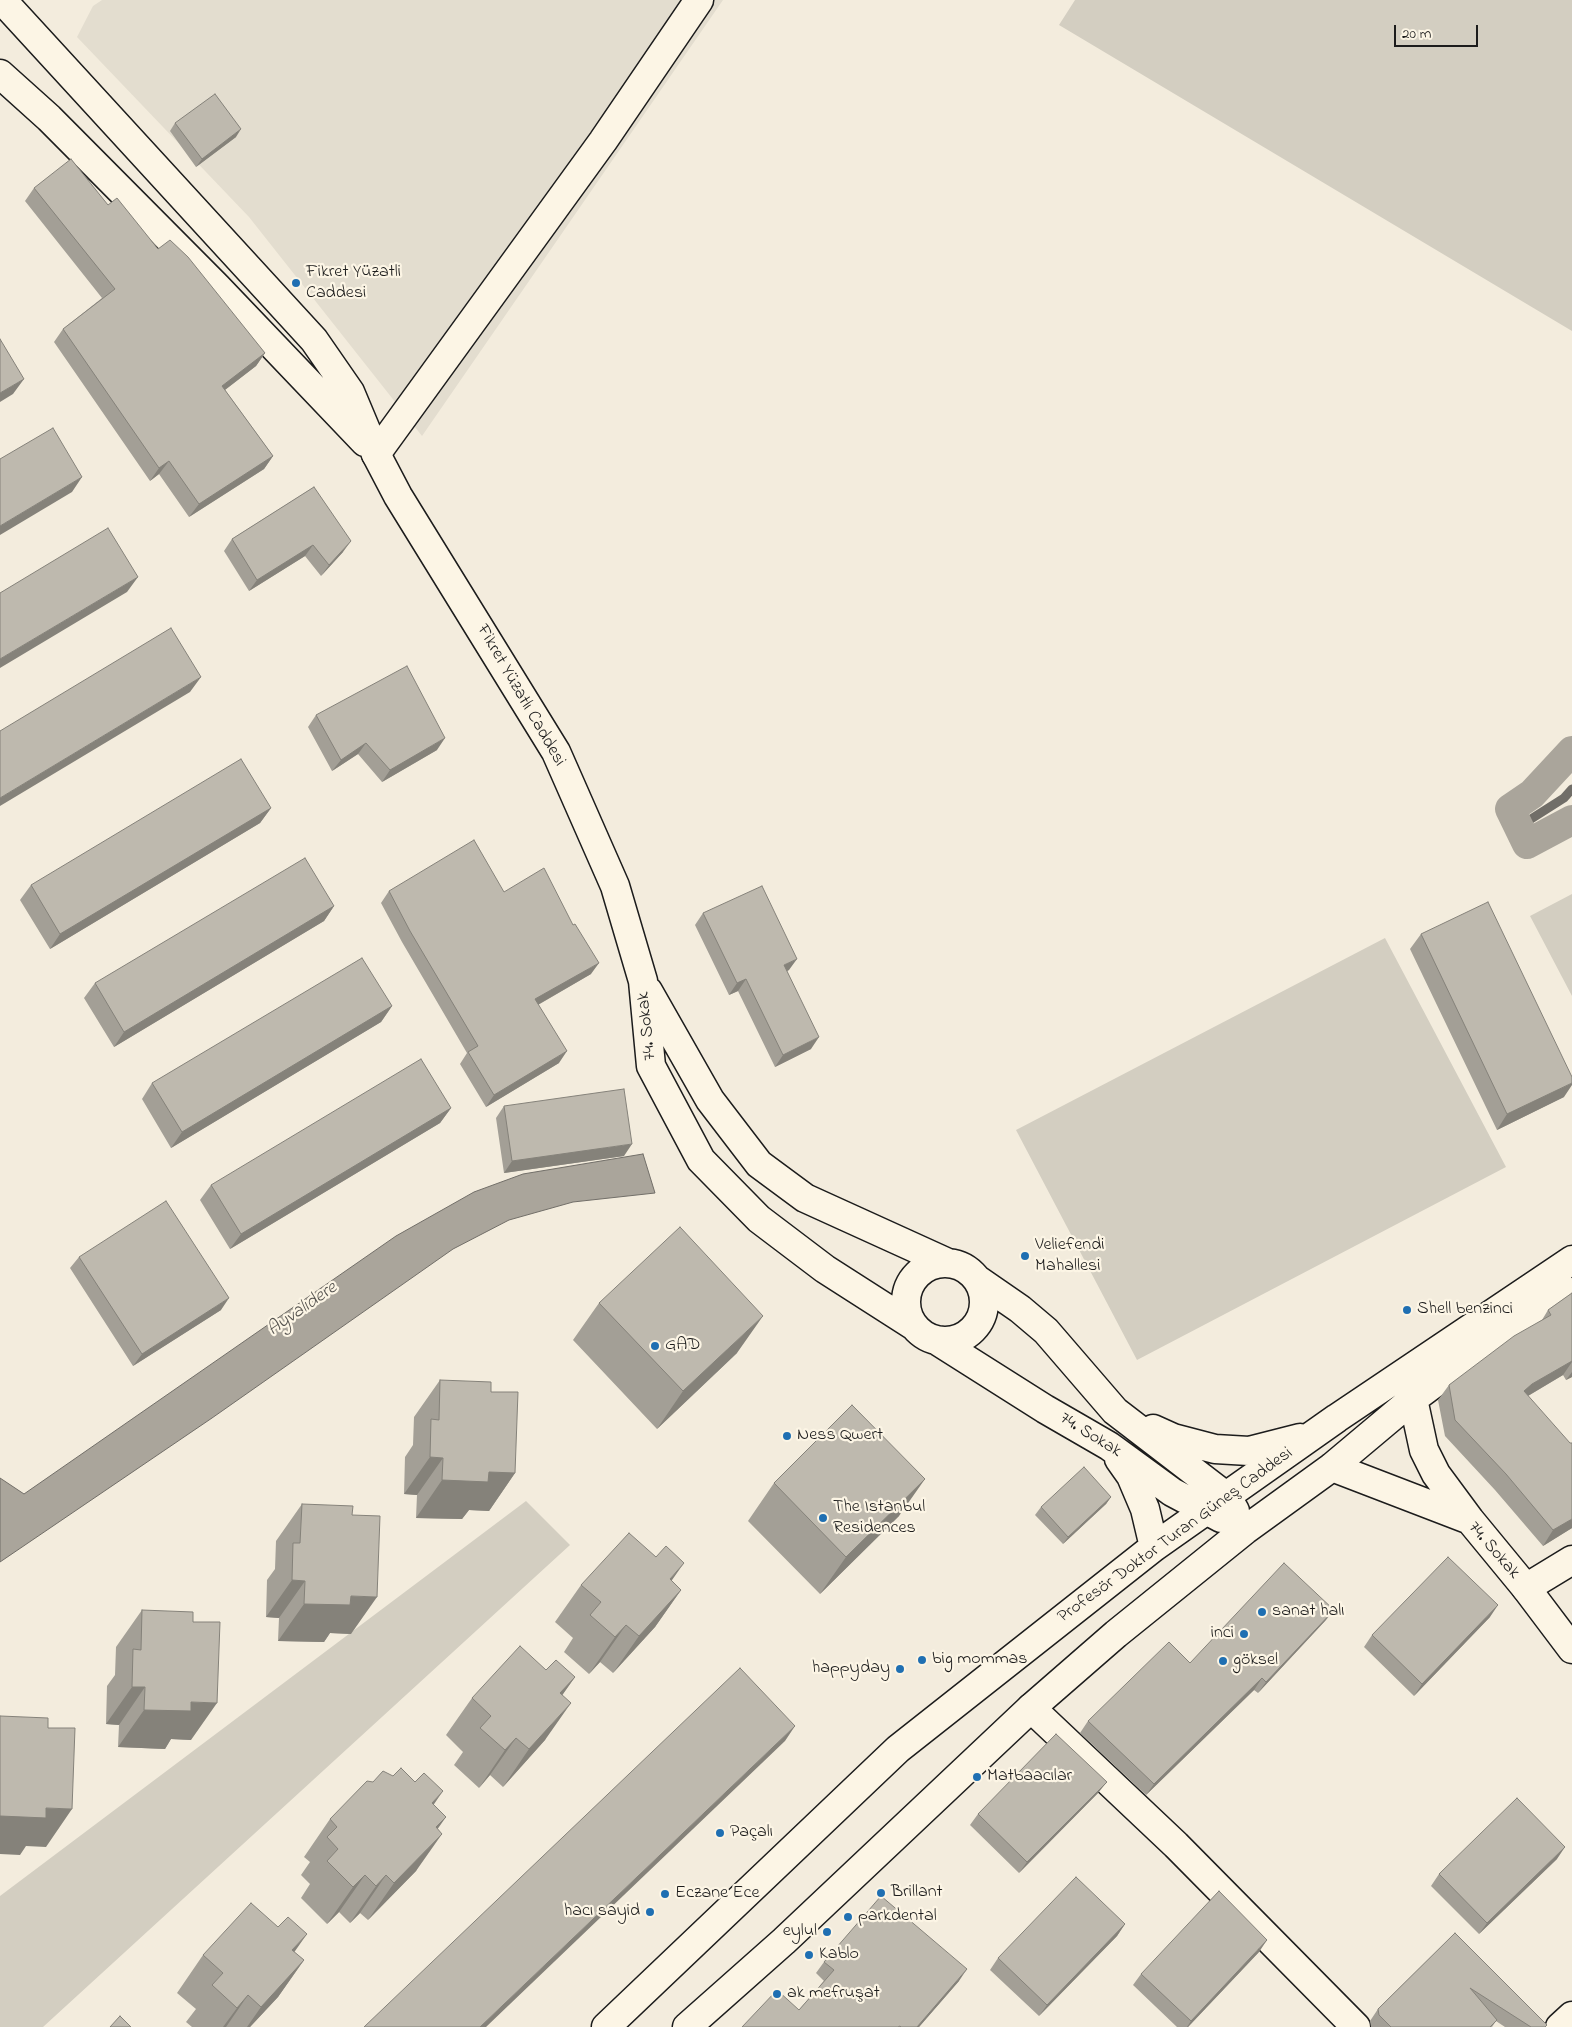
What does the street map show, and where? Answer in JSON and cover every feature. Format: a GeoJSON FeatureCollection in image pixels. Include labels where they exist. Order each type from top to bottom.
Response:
{"type":"FeatureCollection","features":[{"type":"Feature","properties":{"kind":"main road"},"geometry":{"type":"LineString","coordinates":[[2,0],[314,340],[350,392],[376,454]]}},
{"type":"Feature","properties":{"kind":"main road"},"geometry":{"type":"LineString","coordinates":[[376,454],[603,141],[699,0]]}},
{"type":"Feature","properties":{"kind":"main road"},"geometry":{"type":"LineString","coordinates":[[0,74],[49,118],[376,454]]}},
{"type":"Feature","properties":{"kind":"main road","name":"Fikret Yüzatlı Caddesi"},"geometry":{"type":"LineString","coordinates":[[376,454],[398,496],[556,752],[614,886],[643,981]]}},
{"type":"Feature","properties":{"kind":"main road","name":"74. Sokak"},"geometry":{"type":"LineString","coordinates":[[643,981],[710,1100],[759,1164],[805,1198],[948,1263]]}},
{"type":"Feature","properties":{"kind":"main road","name":"74. Sokak"},"geometry":{"type":"LineString","coordinates":[[643,981],[651,1066],[701,1160],[759,1219],[825,1269],[1045,1408],[1109,1446],[1172,1492],[1217,1504]]}},
{"type":"Feature","properties":{"kind":"main road","name":"Profesör Doktor Turan Güneş Caddesi"},"geometry":{"type":"LineString","coordinates":[[606,2027],[898,1749],[1154,1548],[1313,1435],[1572,1260]]}},
{"type":"Feature","properties":{"kind":"main road"},"geometry":{"type":"LineString","coordinates":[[948,1263],[970,1271],[978,1280],[983,1292],[984,1305],[981,1318],[973,1330],[963,1337],[950,1341],[925,1333],[908,1315],[906,1302],[908,1289],[914,1278],[924,1269],[935,1264],[948,1263]]}},
{"type":"Feature","properties":{"kind":"main road","name":"74. Sokak"},"geometry":{"type":"LineString","coordinates":[[978,1280],[1013,1304],[1046,1331],[1115,1411]]}},
{"type":"Feature","properties":{"kind":"main road","name":"Profesör Doktor Turan Güneş Caddesi"},"geometry":{"type":"LineString","coordinates":[[687,2027],[784,1941],[1031,1708],[1116,1634],[1245,1530],[1332,1467],[1413,1399],[1572,1281]]}},
{"type":"Feature","properties":{"kind":"main road"},"geometry":{"type":"LineString","coordinates":[[1429,1358],[1416,1385],[1413,1399],[1424,1450],[1436,1474],[1470,1520]]}},
{"type":"Feature","properties":{"kind":"main road"},"geometry":{"type":"LineString","coordinates":[[1115,1411],[1172,1438],[1215,1449],[1249,1451],[1313,1435]]}},
{"type":"Feature","properties":{"kind":"main road"},"geometry":{"type":"LineString","coordinates":[[1115,1411],[1245,1530]]}},
{"type":"Feature","properties":{"kind":"main road"},"geometry":{"type":"LineString","coordinates":[[1109,1446],[1132,1476],[1145,1509],[1154,1548]]}},
{"type":"Feature","properties":{"kind":"main road","name":"74. Sokak"},"geometry":{"type":"LineString","coordinates":[[1332,1467],[1470,1520],[1526,1588],[1572,1649]]}},
{"type":"Feature","properties":{"kind":"main road"},"geometry":{"type":"LineString","coordinates":[[1526,1588],[1572,1560]]}},
{"type":"Feature","properties":{"kind":"main road"},"geometry":{"type":"LineString","coordinates":[[1031,1708],[1176,1846],[1356,2027]]}},
{"type":"Feature","properties":{"kind":"main road"},"geometry":{"type":"LineString","coordinates":[[1560,2027],[1572,2016]]}},
{"type":"Feature","properties":{"kind":"shaded area"},"geometry":{"type":"Polygon","coordinates":[[[102,0],[723,0],[422,436],[249,217],[77,37],[93,6],[102,0]]]}},
{"type":"Feature","properties":{"kind":"shaded area"},"geometry":{"type":"Polygon","coordinates":[[[1075,0],[1572,0],[1572,331],[1059,25],[1075,0]]]}},
{"type":"Feature","properties":{"kind":"shaded area"},"geometry":{"type":"Polygon","coordinates":[[[1572,894],[1572,996],[1530,916],[1572,894]]]}},
{"type":"Feature","properties":{"kind":"shaded area"},"geometry":{"type":"Polygon","coordinates":[[[1385,938],[1506,1167],[1137,1360],[1016,1130],[1385,938]]]}},
{"type":"Feature","properties":{"kind":"shaded area"},"geometry":{"type":"Polygon","coordinates":[[[526,1501],[570,1545],[43,2027],[0,2027],[0,1896],[526,1501]]]}},
{"type":"Feature","properties":{"kind":"water"},"geometry":{"type":"Polygon","coordinates":[[[643,1154],[655,1193],[573,1202],[509,1220],[453,1249],[212,1418],[0,1562],[0,1478],[24,1494],[396,1236],[474,1192],[523,1174],[643,1154]]]}},
{"type":"Feature","properties":{"kind":"building"},"geometry":{"type":"Polygon","coordinates":[[[215,94],[241,129],[202,159],[175,123],[215,94]]]}},
{"type":"Feature","properties":{"kind":"building"},"geometry":{"type":"Polygon","coordinates":[[[71,159],[108,205],[117,198],[158,249],[170,240],[188,257],[265,353],[222,386],[273,456],[199,504],[169,461],[159,468],[63,329],[115,289],[34,188],[71,159]]]}},
{"type":"Feature","properties":{"kind":"building"},"geometry":{"type":"Polygon","coordinates":[[[0,339],[24,379],[0,393],[0,339]]]}},
{"type":"Feature","properties":{"kind":"building"},"geometry":{"type":"Polygon","coordinates":[[[53,428],[82,477],[0,526],[0,459],[53,428]]]}},
{"type":"Feature","properties":{"kind":"building"},"geometry":{"type":"Polygon","coordinates":[[[314,487],[351,541],[329,565],[313,545],[257,580],[232,539],[314,487]]]}},
{"type":"Feature","properties":{"kind":"building"},"geometry":{"type":"Polygon","coordinates":[[[108,528],[138,577],[0,659],[0,593],[108,528]]]}},
{"type":"Feature","properties":{"kind":"building"},"geometry":{"type":"Polygon","coordinates":[[[171,628],[201,677],[0,798],[0,731],[171,628]]]}},
{"type":"Feature","properties":{"kind":"building"},"geometry":{"type":"Polygon","coordinates":[[[407,666],[445,738],[390,770],[366,743],[341,760],[316,715],[407,666]]]}},
{"type":"Feature","properties":{"kind":"building"},"geometry":{"type":"Polygon","coordinates":[[[241,759],[271,808],[60,934],[31,885],[241,759]]]}},
{"type":"Feature","properties":{"kind":"building"},"geometry":{"type":"Polygon","coordinates":[[[474,840],[504,892],[544,868],[573,925],[575,924],[599,963],[535,999],[567,1051],[494,1095],[468,1052],[478,1046],[410,931],[389,891],[474,840]]]}},
{"type":"Feature","properties":{"kind":"building"},"geometry":{"type":"Polygon","coordinates":[[[305,858],[334,906],[124,1032],[95,983],[305,858]]]}},
{"type":"Feature","properties":{"kind":"building"},"geometry":{"type":"Polygon","coordinates":[[[762,886],[797,959],[784,965],[819,1037],[783,1055],[746,979],[737,983],[703,913],[762,886]]]}},
{"type":"Feature","properties":{"kind":"building"},"geometry":{"type":"Polygon","coordinates":[[[1488,902],[1572,1077],[1572,1083],[1507,1114],[1421,934],[1488,902]]]}},
{"type":"Feature","properties":{"kind":"building"},"geometry":{"type":"Polygon","coordinates":[[[362,958],[392,1006],[182,1132],[152,1083],[362,958]]]}},
{"type":"Feature","properties":{"kind":"building"},"geometry":{"type":"Polygon","coordinates":[[[421,1059],[451,1108],[241,1234],[211,1185],[421,1059]]]}},
{"type":"Feature","properties":{"kind":"building"},"geometry":{"type":"Polygon","coordinates":[[[624,1089],[632,1144],[512,1161],[504,1106],[624,1089]]]}},
{"type":"Feature","properties":{"kind":"building"},"geometry":{"type":"Polygon","coordinates":[[[166,1201],[229,1298],[142,1354],[79,1257],[166,1201]]]}},
{"type":"Feature","properties":{"kind":"building"},"geometry":{"type":"Polygon","coordinates":[[[680,1227],[763,1316],[683,1391],[599,1303],[680,1227]]]}},
{"type":"Feature","properties":{"kind":"building"},"geometry":{"type":"Polygon","coordinates":[[[1572,1293],[1572,1361],[1532,1384],[1524,1391],[1572,1443],[1572,1519],[1553,1530],[1506,1474],[1455,1420],[1449,1385],[1514,1336],[1551,1315],[1548,1310],[1572,1293]]]}},
{"type":"Feature","properties":{"kind":"building"},"geometry":{"type":"Polygon","coordinates":[[[440,1380],[491,1382],[491,1392],[518,1392],[515,1473],[489,1472],[488,1482],[442,1480],[443,1458],[430,1457],[431,1419],[439,1420],[440,1380]]]}},
{"type":"Feature","properties":{"kind":"building"},"geometry":{"type":"Polygon","coordinates":[[[852,1405],[925,1479],[846,1557],[774,1483],[852,1405]]]}},
{"type":"Feature","properties":{"kind":"building"},"geometry":{"type":"Polygon","coordinates":[[[1084,1467],[1111,1497],[1068,1537],[1041,1507],[1084,1467]]]}},
{"type":"Feature","properties":{"kind":"building"},"geometry":{"type":"Polygon","coordinates":[[[302,1504],[353,1506],[352,1515],[380,1516],[377,1597],[351,1596],[350,1605],[304,1604],[305,1581],[292,1580],[293,1543],[300,1543],[302,1504]]]}},
{"type":"Feature","properties":{"kind":"building"},"geometry":{"type":"Polygon","coordinates":[[[629,1533],[656,1557],[666,1546],[684,1563],[670,1579],[681,1590],[639,1636],[626,1625],[615,1637],[590,1615],[601,1602],[581,1585],[629,1533]]]}},
{"type":"Feature","properties":{"kind":"building"},"geometry":{"type":"Polygon","coordinates":[[[1448,1557],[1498,1605],[1422,1684],[1372,1635],[1448,1557]]]}},
{"type":"Feature","properties":{"kind":"building"},"geometry":{"type":"Polygon","coordinates":[[[1284,1563],[1334,1610],[1266,1682],[1262,1678],[1154,1784],[1088,1721],[1169,1642],[1190,1663],[1284,1563]]]}},
{"type":"Feature","properties":{"kind":"building"},"geometry":{"type":"Polygon","coordinates":[[[142,1610],[193,1612],[193,1622],[220,1622],[217,1703],[191,1702],[191,1711],[144,1710],[145,1687],[132,1687],[133,1649],[141,1650],[142,1610]]]}},
{"type":"Feature","properties":{"kind":"building"},"geometry":{"type":"Polygon","coordinates":[[[520,1646],[546,1670],[556,1660],[575,1677],[560,1693],[571,1703],[529,1749],[516,1738],[505,1750],[480,1728],[491,1716],[472,1698],[520,1646]]]}},
{"type":"Feature","properties":{"kind":"building"},"geometry":{"type":"Polygon","coordinates":[[[740,1668],[795,1726],[480,2027],[364,2027],[740,1668]]]}},
{"type":"Feature","properties":{"kind":"building"},"geometry":{"type":"Polygon","coordinates":[[[0,1716],[48,1718],[48,1728],[75,1728],[72,1809],[46,1808],[46,1818],[0,1816],[0,1716]]]}},
{"type":"Feature","properties":{"kind":"building"},"geometry":{"type":"Polygon","coordinates":[[[1056,1734],[1107,1782],[1027,1862],[978,1814],[1056,1734]]]}},
{"type":"Feature","properties":{"kind":"building"},"geometry":{"type":"Polygon","coordinates":[[[401,1768],[415,1782],[424,1773],[443,1791],[432,1803],[446,1817],[436,1827],[442,1834],[394,1883],[386,1875],[376,1886],[365,1875],[353,1887],[327,1861],[338,1849],[327,1837],[337,1827],[330,1819],[367,1781],[373,1782],[383,1771],[393,1776],[401,1768]]]}},
{"type":"Feature","properties":{"kind":"building"},"geometry":{"type":"Polygon","coordinates":[[[1517,1798],[1565,1847],[1487,1923],[1439,1874],[1517,1798]]]}},
{"type":"Feature","properties":{"kind":"building"},"geometry":{"type":"Polygon","coordinates":[[[1076,1877],[1125,1924],[1047,2005],[998,1958],[1076,1877]]]}},
{"type":"Feature","properties":{"kind":"building"},"geometry":{"type":"Polygon","coordinates":[[[1219,1891],[1267,1940],[1191,2021],[1141,1974],[1219,1891]]]}},
{"type":"Feature","properties":{"kind":"building"},"geometry":{"type":"Polygon","coordinates":[[[881,1896],[967,1969],[917,2027],[742,2027],[777,1990],[799,2010],[834,1970],[824,1962],[881,1896]]]}},
{"type":"Feature","properties":{"kind":"building"},"geometry":{"type":"Polygon","coordinates":[[[251,1903],[278,1927],[288,1917],[307,1934],[292,1950],[304,1960],[261,2007],[248,1995],[237,2008],[212,1985],[223,1973],[203,1955],[251,1903]]]}},
{"type":"Feature","properties":{"kind":"building"},"geometry":{"type":"Polygon","coordinates":[[[1455,1933],[1547,2025],[1545,2027],[1531,2027],[1470,1988],[1497,2020],[1490,2027],[1391,2027],[1379,2015],[1378,2009],[1455,1933]]]}},
{"type":"Feature","properties":{"kind":"building"},"geometry":{"type":"Polygon","coordinates":[[[120,2016],[131,2027],[110,2027],[120,2016]]]}},
{"type":"Feature","properties":{"kind":"waterway"},"geometry":{"type":"LineString","coordinates":[[1572,751],[1532,794],[1510,809],[1527,844],[1572,820]]}},
{"type":"Feature","properties":{"kind":"waterway","name":"Ayvalıdere"},"geometry":{"type":"LineString","coordinates":[[1520,826],[1564,798],[1572,789]]}},
{"type":"Feature","properties":{"kind":"place","name":"Fikret Yüzatli Caddesi"},"geometry":{"type":"Point","coordinates":[296,283]}},
{"type":"Feature","properties":{"kind":"place","name":"Veliefendi Mahallesi"},"geometry":{"type":"Point","coordinates":[1025,1256]}},
{"type":"Feature","properties":{"kind":"place","name":"Shell benzinci"},"geometry":{"type":"Point","coordinates":[1407,1310]}},
{"type":"Feature","properties":{"kind":"place","name":"GAD"},"geometry":{"type":"Point","coordinates":[655,1346]}},
{"type":"Feature","properties":{"kind":"place","name":"Ness Qwert"},"geometry":{"type":"Point","coordinates":[787,1436]}},
{"type":"Feature","properties":{"kind":"place","name":"The Istanbul Residences"},"geometry":{"type":"Point","coordinates":[823,1518]}},
{"type":"Feature","properties":{"kind":"place","name":"sanat halı"},"geometry":{"type":"Point","coordinates":[1262,1612]}},
{"type":"Feature","properties":{"kind":"place","name":"inci"},"geometry":{"type":"Point","coordinates":[1244,1634]}},
{"type":"Feature","properties":{"kind":"place","name":"big mommas"},"geometry":{"type":"Point","coordinates":[922,1660]}},
{"type":"Feature","properties":{"kind":"place","name":"göksel"},"geometry":{"type":"Point","coordinates":[1223,1661]}},
{"type":"Feature","properties":{"kind":"place","name":"happyday"},"geometry":{"type":"Point","coordinates":[900,1669]}},
{"type":"Feature","properties":{"kind":"place","name":"Matbaacılar"},"geometry":{"type":"Point","coordinates":[977,1777]}},
{"type":"Feature","properties":{"kind":"place","name":"Paçalı"},"geometry":{"type":"Point","coordinates":[720,1833]}},
{"type":"Feature","properties":{"kind":"place","name":"Brillant"},"geometry":{"type":"Point","coordinates":[881,1893]}},
{"type":"Feature","properties":{"kind":"place","name":"Eczane Ece"},"geometry":{"type":"Point","coordinates":[665,1894]}},
{"type":"Feature","properties":{"kind":"place","name":"hacı sayid"},"geometry":{"type":"Point","coordinates":[650,1912]}},
{"type":"Feature","properties":{"kind":"place","name":"parkdental"},"geometry":{"type":"Point","coordinates":[848,1917]}},
{"type":"Feature","properties":{"kind":"place","name":"eylul"},"geometry":{"type":"Point","coordinates":[827,1932]}},
{"type":"Feature","properties":{"kind":"place","name":"Kablo"},"geometry":{"type":"Point","coordinates":[809,1955]}},
{"type":"Feature","properties":{"kind":"place","name":"ak mefruşat"},"geometry":{"type":"Point","coordinates":[777,1994]}}]}
